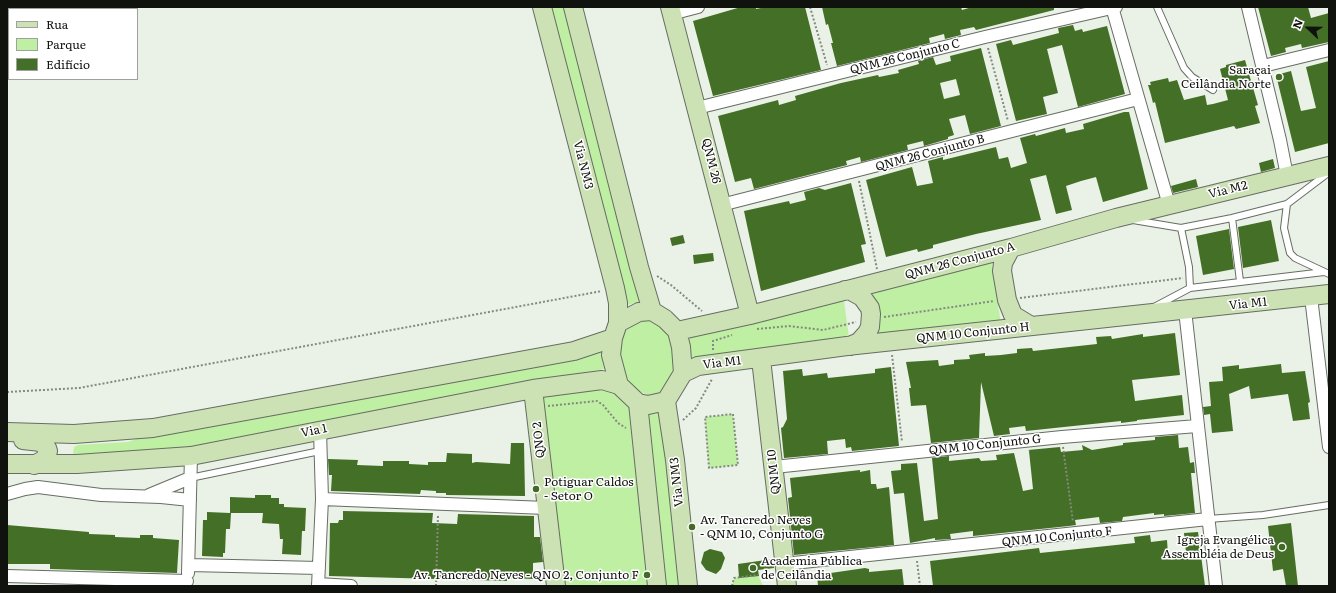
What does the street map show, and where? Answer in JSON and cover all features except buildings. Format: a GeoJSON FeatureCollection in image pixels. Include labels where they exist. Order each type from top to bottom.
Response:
{"type":"FeatureCollection","features":[{"type":"Feature","properties":{"kind":"main road","name":"Via NM3"},"geometry":{"type":"LineString","coordinates":[[542,7],[615,288],[618,303],[616,331]]}},
{"type":"Feature","properties":{"kind":"main road"},"geometry":{"type":"LineString","coordinates":[[573,7],[639,267],[652,312]]}},
{"type":"Feature","properties":{"kind":"main road","name":"QNM 26"},"geometry":{"type":"LineString","coordinates":[[671,10],[752,322]]}},
{"type":"Feature","properties":{"kind":"main road","name":"Via M2"},"geometry":{"type":"LineString","coordinates":[[1169,205],[1329,166]]}},
{"type":"Feature","properties":{"kind":"main road","name":"QNM 26 Conjunto A"},"geometry":{"type":"LineString","coordinates":[[752,322],[845,290],[1012,248],[1116,218],[1169,205]]}},
{"type":"Feature","properties":{"kind":"main road"},"geometry":{"type":"LineString","coordinates":[[1012,248],[1003,263],[1002,271],[1007,300],[1013,315],[1020,321],[1031,326]]}},
{"type":"Feature","properties":{"kind":"main road"},"geometry":{"type":"LineString","coordinates":[[845,290],[851,291],[862,297],[870,308],[871,319],[870,327],[864,338],[859,342],[847,346]]}},
{"type":"Feature","properties":{"kind":"main road","name":"Via M1"},"geometry":{"type":"LineString","coordinates":[[1186,310],[1320,296]]}},
{"type":"Feature","properties":{"kind":"main road","name":"QNM 10 Conjunto H"},"geometry":{"type":"LineString","coordinates":[[761,359],[847,346],[1186,310]]}},
{"type":"Feature","properties":{"kind":"main road"},"geometry":{"type":"LineString","coordinates":[[7,432],[74,434],[153,428],[574,351],[616,331],[639,312],[652,312],[665,319],[677,331],[681,347],[683,373],[666,401],[648,405],[638,403],[619,385],[612,362],[616,331]]}},
{"type":"Feature","properties":{"kind":"main road"},"geometry":{"type":"LineString","coordinates":[[677,331],[752,322]]}},
{"type":"Feature","properties":{"kind":"main road","name":"Via M1"},"geometry":{"type":"LineString","coordinates":[[683,373],[698,366],[761,359]]}},
{"type":"Feature","properties":{"kind":"main road","name":"QNM 10"},"geometry":{"type":"LineString","coordinates":[[761,359],[787,586]]}},
{"type":"Feature","properties":{"kind":"main road","name":"Via 1"},"geometry":{"type":"LineString","coordinates":[[7,464],[77,464],[191,456],[533,389],[602,380],[619,385]]}},
{"type":"Feature","properties":{"kind":"main road","name":"QNO 2"},"geometry":{"type":"LineString","coordinates":[[533,389],[556,586]]}},
{"type":"Feature","properties":{"kind":"main road","name":"Via NM3"},"geometry":{"type":"LineString","coordinates":[[666,401],[670,424],[688,586]]}},
{"type":"Feature","properties":{"kind":"main road"},"geometry":{"type":"LineString","coordinates":[[638,403],[657,586]]}},
{"type":"Feature","properties":{"kind":"main road"},"geometry":{"type":"LineString","coordinates":[[77,464],[69,459],[68,455],[70,444],[75,441],[127,438],[153,428]]}},
{"type":"Feature","properties":{"kind":"main road"},"geometry":{"type":"LineString","coordinates":[[7,440],[37,441],[45,445],[48,451],[45,459],[34,465]]}},
{"type":"Feature","properties":{"kind":"street"},"geometry":{"type":"LineString","coordinates":[[671,10],[698,7]]}},
{"type":"Feature","properties":{"kind":"street"},"geometry":{"type":"LineString","coordinates":[[1113,7],[1169,205]]}},
{"type":"Feature","properties":{"kind":"street","name":"QNM 26 Conjunto C"},"geometry":{"type":"LineString","coordinates":[[697,108],[1113,7]]}},
{"type":"Feature","properties":{"kind":"street"},"geometry":{"type":"LineString","coordinates":[[1248,7],[1263,66],[1286,176]]}},
{"type":"Feature","properties":{"kind":"street"},"geometry":{"type":"LineString","coordinates":[[1263,66],[1329,50]]}},
{"type":"Feature","properties":{"kind":"street","name":"QNM 26 Conjunto B"},"geometry":{"type":"LineString","coordinates":[[722,205],[1138,99]]}},
{"type":"Feature","properties":{"kind":"street"},"geometry":{"type":"LineString","coordinates":[[1320,296],[1329,447]]}},
{"type":"Feature","properties":{"kind":"street"},"geometry":{"type":"LineString","coordinates":[[1186,310],[1197,426],[1216,586]]}},
{"type":"Feature","properties":{"kind":"street","name":"QNM 10 Conjunto G"},"geometry":{"type":"LineString","coordinates":[[774,467],[1062,437],[1197,426]]}},
{"type":"Feature","properties":{"kind":"street"},"geometry":{"type":"LineString","coordinates":[[320,430],[322,499],[318,585],[351,586]]}},
{"type":"Feature","properties":{"kind":"street"},"geometry":{"type":"LineString","coordinates":[[7,576],[187,583],[189,565],[191,456]]}},
{"type":"Feature","properties":{"kind":"street"},"geometry":{"type":"LineString","coordinates":[[146,496],[190,478]]}},
{"type":"Feature","properties":{"kind":"street"},"geometry":{"type":"LineString","coordinates":[[7,494],[38,487],[101,495],[146,496],[190,500]]}},
{"type":"Feature","properties":{"kind":"street"},"geometry":{"type":"LineString","coordinates":[[322,499],[546,508]]}},
{"type":"Feature","properties":{"kind":"street","name":"QNM 10 Conjunto F"},"geometry":{"type":"LineString","coordinates":[[784,564],[1208,520]]}},
{"type":"Feature","properties":{"kind":"street"},"geometry":{"type":"LineString","coordinates":[[189,565],[319,568]]}},
{"type":"Feature","properties":{"kind":"lane"},"geometry":{"type":"LineString","coordinates":[[1157,7],[1184,68],[1192,77],[1213,90]]}},
{"type":"Feature","properties":{"kind":"lane"},"geometry":{"type":"LineString","coordinates":[[1116,218],[1181,228],[1232,218],[1287,204],[1329,172]]}},
{"type":"Feature","properties":{"kind":"lane"},"geometry":{"type":"LineString","coordinates":[[1287,204],[1284,228],[1289,251],[1294,258],[1326,273]]}},
{"type":"Feature","properties":{"kind":"lane"},"geometry":{"type":"LineString","coordinates":[[1232,218],[1240,281]]}},
{"type":"Feature","properties":{"kind":"lane"},"geometry":{"type":"LineString","coordinates":[[1181,228],[1190,278],[1190,288]]}},
{"type":"Feature","properties":{"kind":"lane"},"geometry":{"type":"LineString","coordinates":[[1141,315],[1190,288],[1240,281],[1326,273]]}},
{"type":"Feature","properties":{"kind":"lane"},"geometry":{"type":"LineString","coordinates":[[190,478],[320,451]]}},
{"type":"Feature","properties":{"kind":"lane","name":"QNM 10 Conjunto F"},"geometry":{"type":"LineString","coordinates":[[1208,520],[1263,515],[1329,505]]}},
{"type":"Feature","properties":{"kind":"path"},"geometry":{"type":"LineString","coordinates":[[810,7],[830,76]]}},
{"type":"Feature","properties":{"kind":"path"},"geometry":{"type":"LineString","coordinates":[[985,37],[1011,132]]}},
{"type":"Feature","properties":{"kind":"path"},"geometry":{"type":"LineString","coordinates":[[856,172],[879,282]]}},
{"type":"Feature","properties":{"kind":"path"},"geometry":{"type":"LineString","coordinates":[[752,322],[823,330],[871,319],[1173,278],[1190,278]]}},
{"type":"Feature","properties":{"kind":"path"},"geometry":{"type":"LineString","coordinates":[[7,392],[79,388],[615,288]]}},
{"type":"Feature","properties":{"kind":"path"},"geometry":{"type":"LineString","coordinates":[[670,424],[678,424],[696,408],[712,380],[714,364],[713,341],[733,334]]}},
{"type":"Feature","properties":{"kind":"path"},"geometry":{"type":"LineString","coordinates":[[891,342],[903,453]]}},
{"type":"Feature","properties":{"kind":"path"},"geometry":{"type":"LineString","coordinates":[[536,408],[597,401],[603,405],[622,426],[628,429],[640,428]]}},
{"type":"Feature","properties":{"kind":"path"},"geometry":{"type":"LineString","coordinates":[[733,414],[738,465],[709,468],[705,417],[733,414]]}},
{"type":"Feature","properties":{"kind":"path"},"geometry":{"type":"LineString","coordinates":[[1062,437],[1075,535]]}},
{"type":"Feature","properties":{"kind":"path"},"geometry":{"type":"LineString","coordinates":[[436,586],[438,503]]}},
{"type":"Feature","properties":{"kind":"path"},"geometry":{"type":"LineString","coordinates":[[916,551],[920,586]]}},
{"type":"Feature","properties":{"kind":"path"},"geometry":{"type":"LineString","coordinates":[[732,586],[734,578],[758,575]]}},
{"type":"Feature","properties":{"kind":"green space"},"geometry":{"type":"Polygon","coordinates":[[[546,7],[563,7],[580,60],[642,301],[624,306],[546,7]]]}},
{"type":"Feature","properties":{"kind":"green space"},"geometry":{"type":"Polygon","coordinates":[[[991,260],[1001,324],[878,337],[870,290],[991,260]]]}},
{"type":"Feature","properties":{"kind":"green space"},"geometry":{"type":"Polygon","coordinates":[[[835,299],[844,301],[849,338],[692,361],[689,337],[835,299]]]}},
{"type":"Feature","properties":{"kind":"green space"},"geometry":{"type":"Polygon","coordinates":[[[637,317],[659,321],[672,340],[674,373],[661,392],[656,394],[647,395],[635,389],[627,379],[619,354],[620,341],[625,327],[637,317]]]}},
{"type":"Feature","properties":{"kind":"green space"},"geometry":{"type":"Polygon","coordinates":[[[602,349],[604,369],[196,447],[74,457],[73,454],[74,447],[78,445],[128,442],[150,434],[602,349]]]}},
{"type":"Feature","properties":{"kind":"green space"},"geometry":{"type":"Polygon","coordinates":[[[588,385],[614,390],[631,409],[652,586],[563,586],[541,397],[588,385]]]}},
{"type":"Feature","properties":{"kind":"green space"},"geometry":{"type":"Polygon","coordinates":[[[663,410],[680,586],[664,586],[645,412],[663,410]]]}},
{"type":"Feature","properties":{"kind":"green space"},"geometry":{"type":"Polygon","coordinates":[[[733,414],[738,465],[709,468],[705,417],[733,414]]]}},
{"type":"Feature","properties":{"kind":"green space"},"geometry":{"type":"Polygon","coordinates":[[[758,575],[763,586],[732,586],[734,578],[758,575]]]}},
{"type":"Feature","properties":{"kind":"place","name":"Saraçai Ceilândia Norte"},"geometry":{"type":"Point","coordinates":[1279,77]}},
{"type":"Feature","properties":{"kind":"place","name":"Potiguar Caldos - Setor O"},"geometry":{"type":"Point","coordinates":[536,489]}},
{"type":"Feature","properties":{"kind":"place","name":"Av. Tancredo Neves - QNM 10, Conjunto G"},"geometry":{"type":"Point","coordinates":[692,527]}},
{"type":"Feature","properties":{"kind":"place","name":"Igreja Evangélica Assembléia de Deus"},"geometry":{"type":"Point","coordinates":[1282,547]}},
{"type":"Feature","properties":{"kind":"place","name":"Academia Pública de Ceilândia"},"geometry":{"type":"Point","coordinates":[753,568]}},
{"type":"Feature","properties":{"kind":"place","name":"Av. Tancredo Neves - QNO 2, Conjunto F"},"geometry":{"type":"Point","coordinates":[647,575]}}]}
